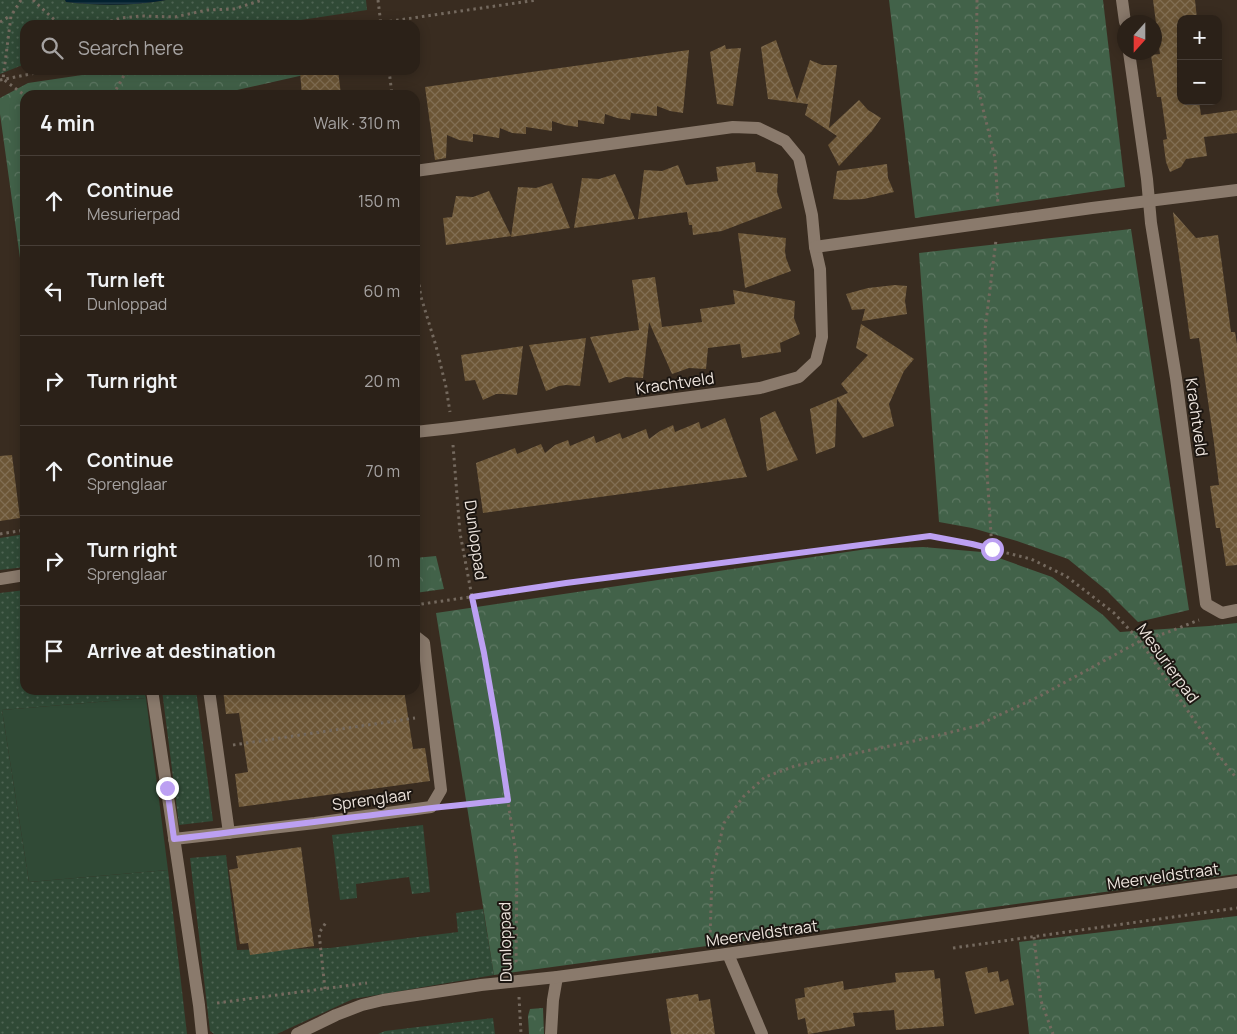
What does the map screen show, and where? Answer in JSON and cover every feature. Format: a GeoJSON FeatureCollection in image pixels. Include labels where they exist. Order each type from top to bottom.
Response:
{"type":"FeatureCollection","features":[{"type":"Feature","properties":{"kind":"street"},"geometry":{"type":"LineString","coordinates":[[1122,0],[1124,15]]}},
{"type":"Feature","properties":{"kind":"street","name":"Krachtveld"},"geometry":{"type":"LineString","coordinates":[[1130,60],[1147,179],[1151,223],[1176,378],[1206,604],[1216,609]]}},
{"type":"Feature","properties":{"kind":"street","name":"Krachtveld"},"geometry":{"type":"LineString","coordinates":[[420,170],[733,128],[758,128],[785,141],[799,158],[812,215],[815,247],[820,269],[822,337],[816,361],[799,377],[760,388],[420,431]]}},
{"type":"Feature","properties":{"kind":"street"},"geometry":{"type":"LineString","coordinates":[[815,247],[1092,208],[1237,190]]}},
{"type":"Feature","properties":{"kind":"street"},"geometry":{"type":"LineString","coordinates":[[0,579],[20,576]]}},
{"type":"Feature","properties":{"kind":"street"},"geometry":{"type":"LineString","coordinates":[[1216,609],[1222,612],[1237,610]]}},
{"type":"Feature","properties":{"kind":"street","name":"Sprenglaar"},"geometry":{"type":"LineString","coordinates":[[174,839],[431,807],[442,790],[424,643],[420,640]]}},
{"type":"Feature","properties":{"kind":"street"},"geometry":{"type":"LineString","coordinates":[[153,695],[202,1034]]}},
{"type":"Feature","properties":{"kind":"street"},"geometry":{"type":"LineString","coordinates":[[210,695],[229,833]]}},
{"type":"Feature","properties":{"kind":"street","name":"Meerveldstraat"},"geometry":{"type":"LineString","coordinates":[[297,1034],[336,1015],[362,1005],[383,1000],[481,985],[557,977],[728,954],[1237,882]]}},
{"type":"Feature","properties":{"kind":"street"},"geometry":{"type":"LineString","coordinates":[[728,954],[762,1034]]}},
{"type":"Feature","properties":{"kind":"street"},"geometry":{"type":"LineString","coordinates":[[551,1034],[553,1000],[557,977]]}},
{"type":"Feature","properties":{"kind":"path"},"geometry":{"type":"LineString","coordinates":[[2,80],[11,16],[21,0]]}},
{"type":"Feature","properties":{"kind":"path"},"geometry":{"type":"LineString","coordinates":[[34,0],[55,20]]}},
{"type":"Feature","properties":{"kind":"path"},"geometry":{"type":"LineString","coordinates":[[114,20],[142,16],[175,17],[207,10],[234,9],[262,0]]}},
{"type":"Feature","properties":{"kind":"path"},"geometry":{"type":"LineString","coordinates":[[378,0],[380,20]]}},
{"type":"Feature","properties":{"kind":"path"},"geometry":{"type":"LineString","coordinates":[[407,20],[537,0]]}},
{"type":"Feature","properties":{"kind":"path"},"geometry":{"type":"LineString","coordinates":[[977,0],[976,80],[996,158],[999,221],[993,258],[986,330],[987,473],[992,549]]}},
{"type":"Feature","properties":{"kind":"path"},"geometry":{"type":"LineString","coordinates":[[0,22],[11,16]]}},
{"type":"Feature","properties":{"kind":"path"},"geometry":{"type":"LineString","coordinates":[[2,80],[26,75]]}},
{"type":"Feature","properties":{"kind":"path"},"geometry":{"type":"LineString","coordinates":[[116,90],[124,75]]}},
{"type":"Feature","properties":{"kind":"path"},"geometry":{"type":"LineString","coordinates":[[390,75],[391,90]]}},
{"type":"Feature","properties":{"kind":"path"},"geometry":{"type":"LineString","coordinates":[[2,80],[20,93]]}},
{"type":"Feature","properties":{"kind":"path","name":"Dunloppad"},"geometry":{"type":"LineString","coordinates":[[420,286],[446,387],[452,428],[460,534],[484,653],[517,861],[516,964],[521,1034]]}},
{"type":"Feature","properties":{"kind":"path"},"geometry":{"type":"LineString","coordinates":[[0,534],[20,531]]}},
{"type":"Feature","properties":{"kind":"path","name":"Mesurierpad"},"geometry":{"type":"LineString","coordinates":[[420,604],[566,583],[930,536],[972,544],[1031,559],[1066,576],[1114,613],[1140,641],[1214,750],[1237,778]]}},
{"type":"Feature","properties":{"kind":"path"},"geometry":{"type":"LineString","coordinates":[[710,943],[712,874],[724,823],[743,797],[765,777],[795,766],[976,726],[1040,696],[1140,641],[1210,616],[1216,609]]}},
{"type":"Feature","properties":{"kind":"path"},"geometry":{"type":"LineString","coordinates":[[218,748],[433,716]]}},
{"type":"Feature","properties":{"kind":"path"},"geometry":{"type":"LineString","coordinates":[[431,807],[508,800]]}},
{"type":"Feature","properties":{"kind":"path"},"geometry":{"type":"LineString","coordinates":[[953,948],[1237,908]]}},
{"type":"Feature","properties":{"kind":"path"},"geometry":{"type":"LineString","coordinates":[[325,989],[319,933],[327,921]]}},
{"type":"Feature","properties":{"kind":"path"},"geometry":{"type":"LineString","coordinates":[[1034,937],[1041,1001],[1053,1034]]}},
{"type":"Feature","properties":{"kind":"path"},"geometry":{"type":"LineString","coordinates":[[199,1005],[373,983]]}},
{"type":"Feature","properties":{"kind":"green space"},"geometry":{"type":"Polygon","coordinates":[[[0,0],[65,0],[66,2],[116,5],[166,0],[366,0],[367,10],[301,20],[20,20],[20,66],[0,74],[0,0]]]}},
{"type":"Feature","properties":{"kind":"green space"},"geometry":{"type":"Polygon","coordinates":[[[889,0],[1103,0],[1125,187],[915,218],[889,0]]]}},
{"type":"Feature","properties":{"kind":"green space"},"geometry":{"type":"Polygon","coordinates":[[[82,75],[304,75],[237,90],[20,90],[20,258],[0,114],[0,98],[28,83],[82,75]]]}},
{"type":"Feature","properties":{"kind":"green space"},"geometry":{"type":"Polygon","coordinates":[[[1131,229],[1189,610],[1138,622],[1106,590],[1068,559],[972,528],[939,522],[919,253],[1131,229]]]}},
{"type":"Feature","properties":{"kind":"green space"},"geometry":{"type":"Polygon","coordinates":[[[20,535],[20,568],[0,570],[0,538],[20,535]]]}},
{"type":"Feature","properties":{"kind":"green space"},"geometry":{"type":"Polygon","coordinates":[[[923,547],[982,552],[1052,577],[1103,615],[1120,632],[1237,623],[1237,874],[494,975],[436,613],[867,549],[923,547]]]}},
{"type":"Feature","properties":{"kind":"green space"},"geometry":{"type":"Polygon","coordinates":[[[436,556],[444,589],[420,592],[420,558],[436,556]]]}},
{"type":"Feature","properties":{"kind":"green space"},"geometry":{"type":"Polygon","coordinates":[[[20,591],[20,695],[145,695],[146,698],[2,710],[29,882],[168,870],[187,1034],[0,1034],[0,593],[20,591]]]}},
{"type":"Feature","properties":{"kind":"green space"},"geometry":{"type":"Polygon","coordinates":[[[163,695],[197,695],[213,821],[179,825],[163,695]]]}},
{"type":"Feature","properties":{"kind":"green space"},"geometry":{"type":"Polygon","coordinates":[[[146,698],[168,870],[29,882],[2,710],[146,698]]]}},
{"type":"Feature","properties":{"kind":"green space"},"geometry":{"type":"Polygon","coordinates":[[[423,825],[430,892],[412,894],[409,877],[356,884],[357,898],[340,900],[332,835],[423,825]]]}},
{"type":"Feature","properties":{"kind":"green space"},"geometry":{"type":"Polygon","coordinates":[[[226,855],[237,950],[330,948],[458,932],[456,913],[483,909],[494,975],[353,999],[277,1034],[214,1034],[210,1031],[190,858],[226,855]]]}},
{"type":"Feature","properties":{"kind":"green space"},"geometry":{"type":"Polygon","coordinates":[[[1237,916],[1237,1034],[1029,1034],[1019,942],[1237,916]]]}},
{"type":"Feature","properties":{"kind":"green space"},"geometry":{"type":"Polygon","coordinates":[[[543,1008],[544,1034],[529,1034],[528,1016],[530,1009],[543,1008]]]}},
{"type":"Feature","properties":{"kind":"green space"},"geometry":{"type":"Polygon","coordinates":[[[493,1018],[495,1034],[378,1034],[385,1031],[493,1018]]]}},
{"type":"Feature","properties":{"kind":"water"},"geometry":{"type":"Polygon","coordinates":[[[65,0],[166,0],[103,5],[66,2],[65,0]]]}},
{"type":"Feature","properties":{"kind":"building"},"geometry":{"type":"Polygon","coordinates":[[[1153,0],[1195,0],[1197,15],[1177,15],[1177,105],[1200,105],[1201,115],[1237,110],[1237,133],[1204,137],[1207,156],[1186,159],[1181,167],[1170,172],[1166,162],[1163,140],[1167,139],[1161,97],[1157,97],[1152,60],[1162,60],[1162,15],[1155,15],[1153,0]]]}},
{"type":"Feature","properties":{"kind":"building"},"geometry":{"type":"Polygon","coordinates":[[[776,40],[797,100],[810,60],[822,65],[837,65],[829,128],[859,100],[868,110],[881,118],[872,131],[839,166],[828,145],[837,136],[805,115],[808,104],[768,99],[761,47],[776,40]]]}},
{"type":"Feature","properties":{"kind":"building"},"geometry":{"type":"Polygon","coordinates":[[[725,45],[726,49],[741,48],[733,106],[717,104],[710,52],[725,45]]]}},
{"type":"Feature","properties":{"kind":"building"},"geometry":{"type":"Polygon","coordinates":[[[689,50],[683,113],[657,106],[657,116],[631,113],[630,120],[605,114],[604,124],[578,120],[578,127],[552,121],[552,131],[526,127],[526,134],[512,133],[500,128],[499,138],[473,134],[473,142],[459,140],[447,135],[446,158],[435,160],[425,87],[689,50]]]}},
{"type":"Feature","properties":{"kind":"building"},"geometry":{"type":"Polygon","coordinates":[[[300,75],[339,75],[340,90],[302,90],[300,75]]]}},
{"type":"Feature","properties":{"kind":"building"},"geometry":{"type":"Polygon","coordinates":[[[755,162],[756,172],[778,174],[777,192],[782,208],[722,231],[693,235],[692,225],[689,225],[687,212],[638,219],[644,170],[662,171],[678,165],[686,185],[718,181],[716,167],[755,162]]]}},
{"type":"Feature","properties":{"kind":"building"},"geometry":{"type":"Polygon","coordinates":[[[887,164],[888,178],[894,192],[864,199],[833,199],[837,171],[887,164]]]}},
{"type":"Feature","properties":{"kind":"building"},"geometry":{"type":"Polygon","coordinates":[[[615,174],[635,219],[574,228],[582,178],[599,179],[615,174]]]}},
{"type":"Feature","properties":{"kind":"building"},"geometry":{"type":"Polygon","coordinates":[[[552,183],[570,228],[511,237],[518,187],[536,188],[552,183]]]}},
{"type":"Feature","properties":{"kind":"building"},"geometry":{"type":"Polygon","coordinates":[[[489,191],[511,236],[446,245],[443,218],[452,217],[456,196],[473,197],[489,191]]]}},
{"type":"Feature","properties":{"kind":"building"},"geometry":{"type":"Polygon","coordinates":[[[1173,212],[1196,238],[1218,235],[1231,332],[1235,332],[1237,344],[1237,565],[1226,566],[1220,528],[1216,528],[1210,486],[1219,485],[1214,443],[1199,338],[1190,339],[1173,212]]]}},
{"type":"Feature","properties":{"kind":"building"},"geometry":{"type":"Polygon","coordinates":[[[738,233],[786,238],[786,258],[791,271],[745,288],[738,233]]]}},
{"type":"Feature","properties":{"kind":"building"},"geometry":{"type":"Polygon","coordinates":[[[655,277],[662,327],[702,322],[700,309],[735,304],[733,290],[795,301],[794,318],[800,334],[780,343],[781,352],[742,358],[740,344],[708,348],[706,369],[689,368],[672,374],[649,322],[643,378],[626,377],[609,383],[590,337],[639,330],[632,280],[655,277]]]}},
{"type":"Feature","properties":{"kind":"building"},"geometry":{"type":"Polygon","coordinates":[[[895,285],[907,286],[905,301],[907,314],[862,321],[865,309],[852,310],[846,294],[868,288],[895,285]]]}},
{"type":"Feature","properties":{"kind":"building"},"geometry":{"type":"Polygon","coordinates":[[[861,324],[914,359],[904,371],[889,404],[894,426],[863,438],[837,399],[835,447],[816,454],[810,409],[848,393],[841,384],[868,355],[856,348],[861,324]]]}},
{"type":"Feature","properties":{"kind":"building"},"geometry":{"type":"Polygon","coordinates":[[[586,338],[580,386],[559,386],[546,391],[529,345],[586,338]]]}},
{"type":"Feature","properties":{"kind":"building"},"geometry":{"type":"Polygon","coordinates":[[[523,346],[517,395],[496,394],[483,400],[475,380],[465,381],[461,355],[523,346]]]}},
{"type":"Feature","properties":{"kind":"building"},"geometry":{"type":"Polygon","coordinates":[[[775,411],[798,460],[767,471],[760,418],[775,411]]]}},
{"type":"Feature","properties":{"kind":"building"},"geometry":{"type":"Polygon","coordinates":[[[725,418],[747,477],[483,513],[476,463],[515,448],[517,454],[541,444],[545,453],[555,445],[568,440],[570,446],[594,436],[596,443],[620,433],[622,439],[646,429],[649,439],[673,425],[675,432],[699,422],[701,429],[725,418]]]}},
{"type":"Feature","properties":{"kind":"building"},"geometry":{"type":"Polygon","coordinates":[[[12,455],[20,518],[0,521],[0,456],[12,455]]]}},
{"type":"Feature","properties":{"kind":"building"},"geometry":{"type":"Polygon","coordinates":[[[224,695],[405,695],[413,749],[425,748],[430,781],[239,807],[235,774],[248,772],[239,713],[226,714],[224,695]]]}},
{"type":"Feature","properties":{"kind":"building"},"geometry":{"type":"Polygon","coordinates":[[[301,847],[314,946],[250,955],[248,943],[240,944],[229,870],[238,868],[236,856],[301,847]]]}},
{"type":"Feature","properties":{"kind":"building"},"geometry":{"type":"Polygon","coordinates":[[[987,967],[988,973],[998,971],[1000,982],[1008,979],[1014,1005],[975,1014],[965,972],[987,967]]]}},
{"type":"Feature","properties":{"kind":"building"},"geometry":{"type":"Polygon","coordinates":[[[934,970],[935,979],[940,978],[944,1026],[896,1030],[894,1010],[853,1013],[855,1026],[809,1034],[805,1018],[798,1020],[795,999],[805,997],[804,988],[843,981],[844,990],[896,982],[895,973],[934,970]]]}},
{"type":"Feature","properties":{"kind":"building"},"geometry":{"type":"Polygon","coordinates":[[[698,994],[699,1001],[710,999],[715,1034],[671,1034],[666,999],[698,994]]]}},
{"type":"Feature","properties":{"kind":"route"},"geometry":{"type":"LineString","coordinates":[[167,788],[174,839],[315,823],[431,807],[508,800],[484,653],[472,597],[930,536],[992,549]]}}]}
